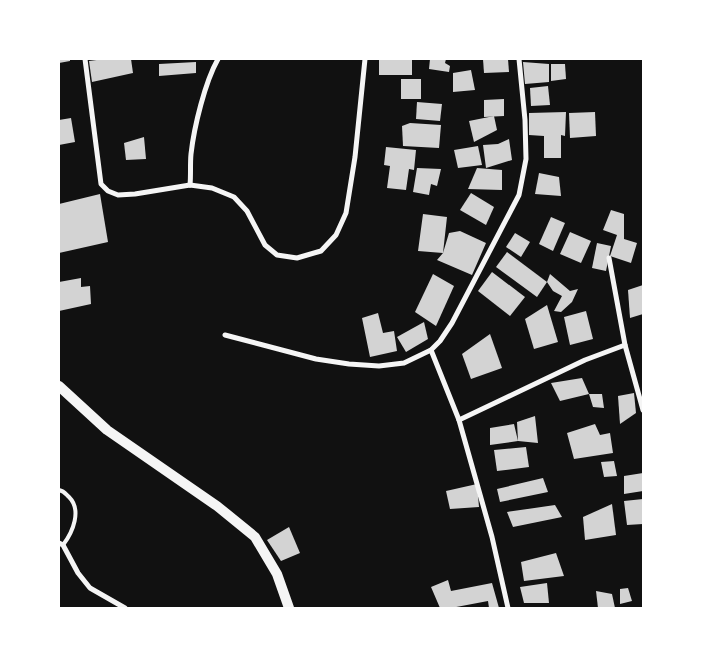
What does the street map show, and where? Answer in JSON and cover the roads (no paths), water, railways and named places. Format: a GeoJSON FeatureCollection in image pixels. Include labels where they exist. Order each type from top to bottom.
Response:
{"type":"FeatureCollection","features":[{"type":"Feature","properties":{"kind":"main road"},"geometry":{"type":"LineString","coordinates":[[59,386],[107,430],[217,506],[255,537],[277,574],[289,608]]}},
{"type":"Feature","properties":{"kind":"street"},"geometry":{"type":"LineString","coordinates":[[85,59],[101,184],[108,191],[118,195],[190,185],[212,188],[234,198],[247,211],[265,245],[277,255],[297,258],[321,251],[336,235],[346,213],[366,59]]}},
{"type":"Feature","properties":{"kind":"street"},"geometry":{"type":"LineString","coordinates":[[190,185],[197,120],[206,89],[218,59]]}},
{"type":"Feature","properties":{"kind":"street"},"geometry":{"type":"LineString","coordinates":[[225,335],[316,359],[349,364],[379,366],[404,363],[431,350],[440,341],[452,322],[518,195],[526,159],[525,120],[519,59]]}},
{"type":"Feature","properties":{"kind":"street"},"geometry":{"type":"LineString","coordinates":[[609,258],[625,345],[643,410]]}},
{"type":"Feature","properties":{"kind":"street"},"geometry":{"type":"LineString","coordinates":[[459,420],[585,360],[625,345]]}},
{"type":"Feature","properties":{"kind":"street"},"geometry":{"type":"LineString","coordinates":[[431,350],[459,420],[492,537],[508,608]]}},
{"type":"Feature","properties":{"kind":"street"},"geometry":{"type":"LineString","coordinates":[[61,544],[78,573],[90,588],[126,608]]}},
{"type":"Feature","properties":{"kind":"lane"},"geometry":{"type":"LineString","coordinates":[[59,490],[72,500],[76,512],[74,525],[68,539],[61,544]]}}]}
